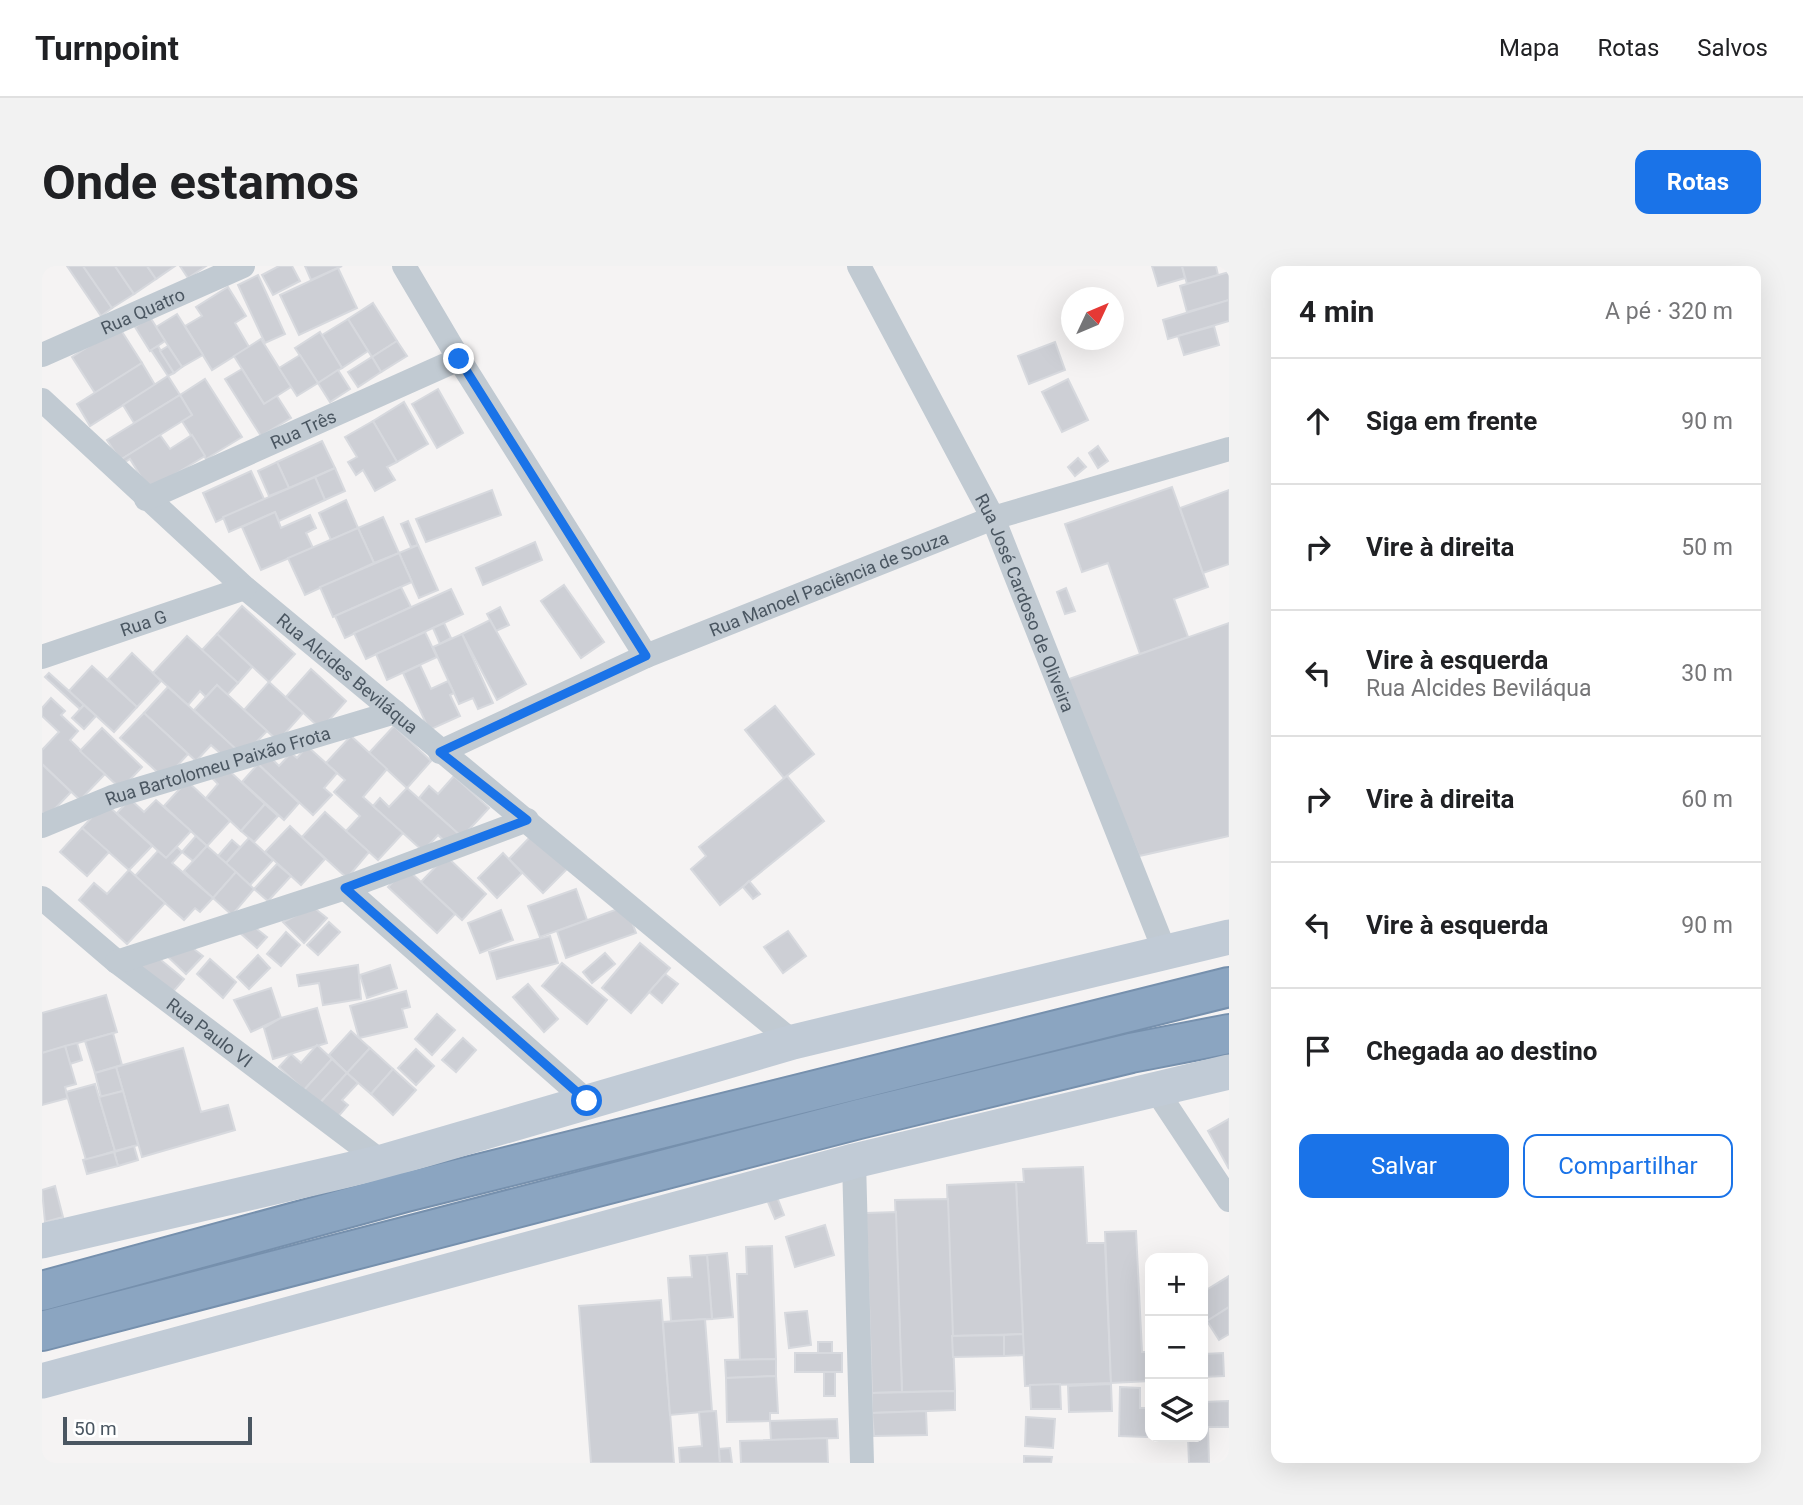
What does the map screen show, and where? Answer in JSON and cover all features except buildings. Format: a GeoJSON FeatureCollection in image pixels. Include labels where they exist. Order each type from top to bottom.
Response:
{"type":"FeatureCollection","features":[{"type":"Feature","properties":{"kind":"highway"},"geometry":{"type":"LineString","coordinates":[[42,1291],[406,1192],[1229,987]]}},
{"type":"Feature","properties":{"kind":"highway"},"geometry":{"type":"LineString","coordinates":[[42,1331],[574,1191],[1104,1060],[1229,1034]]}},
{"type":"Feature","properties":{"kind":"main road"},"geometry":{"type":"LineString","coordinates":[[42,1241],[382,1162],[793,1042],[1229,937]]}},
{"type":"Feature","properties":{"kind":"main road"},"geometry":{"type":"LineString","coordinates":[[42,1381],[854,1161],[1229,1072]]}},
{"type":"Feature","properties":{"kind":"street","name":"Rua Quatro"},"geometry":{"type":"LineString","coordinates":[[42,355],[243,266]]}},
{"type":"Feature","properties":{"kind":"street"},"geometry":{"type":"LineString","coordinates":[[404,266],[459,359],[646,656]]}},
{"type":"Feature","properties":{"kind":"street","name":"Rua José Cardoso de Oliveira"},"geometry":{"type":"LineString","coordinates":[[859,266],[993,518],[1164,952]]}},
{"type":"Feature","properties":{"kind":"street","name":"Rua Três"},"geometry":{"type":"LineString","coordinates":[[146,499],[459,359]]}},
{"type":"Feature","properties":{"kind":"street","name":"Rua Alcides Beviláqua"},"geometry":{"type":"LineString","coordinates":[[42,400],[245,588],[793,1042]]}},
{"type":"Feature","properties":{"kind":"street","name":"Rua Manoel Paciência de Souza"},"geometry":{"type":"LineString","coordinates":[[440,752],[646,656],[993,518],[1229,449]]}},
{"type":"Feature","properties":{"kind":"street","name":"Rua G"},"geometry":{"type":"LineString","coordinates":[[42,657],[245,588]]}},
{"type":"Feature","properties":{"kind":"street","name":"Rua Bartolomeu Paixão Frota"},"geometry":{"type":"LineString","coordinates":[[42,826],[112,797],[395,712]]}},
{"type":"Feature","properties":{"kind":"street"},"geometry":{"type":"LineString","coordinates":[[117,962],[345,888],[527,820]]}},
{"type":"Feature","properties":{"kind":"street"},"geometry":{"type":"LineString","coordinates":[[345,888],[587,1101]]}},
{"type":"Feature","properties":{"kind":"street","name":"Rua Paulo VI"},"geometry":{"type":"LineString","coordinates":[[46,906],[382,1162]]}},
{"type":"Feature","properties":{"kind":"street"},"geometry":{"type":"LineString","coordinates":[[1156,1090],[1229,1200]]}},
{"type":"Feature","properties":{"kind":"street"},"geometry":{"type":"LineString","coordinates":[[854,1161],[862,1463]]}},
{"type":"Feature","properties":{"kind":"route"},"geometry":{"type":"LineString","coordinates":[[459,359],[646,656],[440,752],[527,820],[345,888],[587,1101]]}}]}
